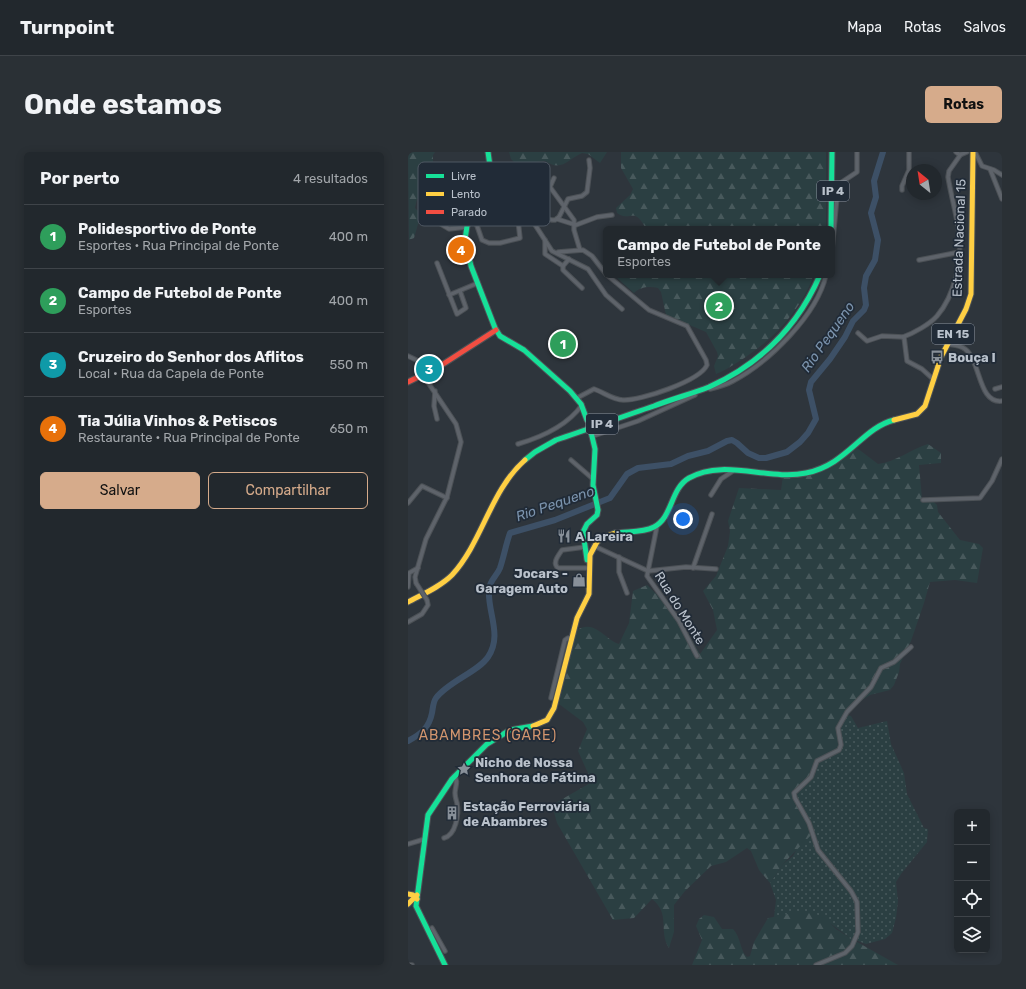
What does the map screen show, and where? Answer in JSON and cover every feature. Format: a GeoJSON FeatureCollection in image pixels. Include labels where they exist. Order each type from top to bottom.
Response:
{"type":"FeatureCollection","features":[{"type":"Feature","properties":{"kind":"main road"},"geometry":{"type":"LineString","coordinates":[[488,152],[490,162]]}},
{"type":"Feature","properties":{"kind":"main road","name":"IP 4"},"geometry":{"type":"LineString","coordinates":[[828,226],[829,152]]}},
{"type":"Feature","properties":{"kind":"main road","name":"IP 4"},"geometry":{"type":"LineString","coordinates":[[832,152],[832,226]]}},
{"type":"Feature","properties":{"kind":"main road","name":"Estrada Nacional 15"},"geometry":{"type":"LineString","coordinates":[[658,525],[665,516],[677,489],[682,482],[703,473],[734,471],[781,474],[808,472],[824,468],[887,422],[918,414],[924,406],[947,344],[966,309],[971,294],[974,152]]}},
{"type":"Feature","properties":{"kind":"main road"},"geometry":{"type":"LineString","coordinates":[[467,226],[466,252],[496,330],[502,337],[526,351],[577,398],[582,405],[587,420]]}},
{"type":"Feature","properties":{"kind":"main road","name":"IP 4"},"geometry":{"type":"LineString","coordinates":[[408,598],[440,580],[456,564],[499,484],[515,464],[528,452],[542,443],[556,437],[706,383],[729,372],[760,352],[781,333],[801,307],[815,278]]}},
{"type":"Feature","properties":{"kind":"main road","name":"IP 4"},"geometry":{"type":"LineString","coordinates":[[408,602],[437,586],[454,571],[472,546],[503,485],[516,468],[533,453],[556,440],[708,387],[731,376],[769,349],[784,335],[807,305],[819,278]]}},
{"type":"Feature","properties":{"kind":"main road"},"geometry":{"type":"LineString","coordinates":[[408,382],[434,369],[496,330]]}},
{"type":"Feature","properties":{"kind":"main road"},"geometry":{"type":"LineString","coordinates":[[445,965],[440,948],[422,919],[418,909],[416,896],[427,819],[430,809],[454,776],[468,761],[504,733],[515,728],[539,725],[547,720],[554,707],[578,614],[589,594],[589,545],[583,530],[597,514],[593,479],[595,456],[593,436],[590,428]]}},
{"type":"Feature","properties":{"kind":"main road"},"geometry":{"type":"LineString","coordinates":[[589,545],[613,533],[647,529],[658,525]]}},
{"type":"Feature","properties":{"kind":"main road"},"geometry":{"type":"LineString","coordinates":[[588,566],[589,545]]}},
{"type":"Feature","properties":{"kind":"main road"},"geometry":{"type":"LineString","coordinates":[[418,909],[421,866]]}},
{"type":"Feature","properties":{"kind":"main road"},"geometry":{"type":"LineString","coordinates":[[416,896],[408,894],[418,883]]}},
{"type":"Feature","properties":{"kind":"main road"},"geometry":{"type":"LineString","coordinates":[[418,909],[408,904],[416,896],[420,889]]}},
{"type":"Feature","properties":{"kind":"street"},"geometry":{"type":"LineString","coordinates":[[834,226],[838,186],[857,172],[857,152]]}},
{"type":"Feature","properties":{"kind":"street"},"geometry":{"type":"LineString","coordinates":[[902,190],[902,186],[909,170],[909,152]]}},
{"type":"Feature","properties":{"kind":"street"},"geometry":{"type":"LineString","coordinates":[[956,152],[961,154]]}},
{"type":"Feature","properties":{"kind":"street"},"geometry":{"type":"LineString","coordinates":[[858,333],[867,341],[882,336],[903,336],[915,332],[930,322],[945,306],[957,276],[960,252],[959,234],[948,177],[949,171],[961,154],[967,152]]}},
{"type":"Feature","properties":{"kind":"street"},"geometry":{"type":"LineString","coordinates":[[974,152],[982,166],[1002,176]]}},
{"type":"Feature","properties":{"kind":"street"},"geometry":{"type":"LineString","coordinates":[[557,219],[564,205],[570,198],[582,196],[587,192],[590,168],[589,160]]}},
{"type":"Feature","properties":{"kind":"street"},"geometry":{"type":"LineString","coordinates":[[990,169],[1002,199]]}},
{"type":"Feature","properties":{"kind":"street"},"geometry":{"type":"LineString","coordinates":[[554,178],[550,187],[574,220],[576,241],[580,250],[592,256],[603,271]]}},
{"type":"Feature","properties":{"kind":"street"},"geometry":{"type":"LineString","coordinates":[[550,220],[557,219],[574,225],[597,217],[612,215]]}},
{"type":"Feature","properties":{"kind":"street"},"geometry":{"type":"LineString","coordinates":[[444,226],[447,228],[467,226]]}},
{"type":"Feature","properties":{"kind":"street"},"geometry":{"type":"LineString","coordinates":[[477,226],[482,240],[500,244],[520,238],[519,226]]}},
{"type":"Feature","properties":{"kind":"street"},"geometry":{"type":"LineString","coordinates":[[535,226],[552,251],[557,252],[589,270],[606,296],[622,309]]}},
{"type":"Feature","properties":{"kind":"street"},"geometry":{"type":"LineString","coordinates":[[545,240],[545,254],[563,266],[564,271],[582,288]]}},
{"type":"Feature","properties":{"kind":"street"},"geometry":{"type":"LineString","coordinates":[[557,252],[573,252],[580,250]]}},
{"type":"Feature","properties":{"kind":"street"},"geometry":{"type":"LineString","coordinates":[[919,260],[960,252]]}},
{"type":"Feature","properties":{"kind":"street"},"geometry":{"type":"LineString","coordinates":[[563,266],[569,259]]}},
{"type":"Feature","properties":{"kind":"street"},"geometry":{"type":"LineString","coordinates":[[437,263],[457,314],[466,308],[460,290]]}},
{"type":"Feature","properties":{"kind":"street"},"geometry":{"type":"LineString","coordinates":[[577,398],[594,389],[619,400],[631,399],[672,387],[700,373],[707,365],[691,331],[687,326],[650,311],[610,278]]}},
{"type":"Feature","properties":{"kind":"street"},"geometry":{"type":"LineString","coordinates":[[593,436],[640,420],[700,392],[728,384],[740,377],[763,360],[786,339],[820,293],[825,278]]}},
{"type":"Feature","properties":{"kind":"street"},"geometry":{"type":"LineString","coordinates":[[449,295],[478,284]]}},
{"type":"Feature","properties":{"kind":"street"},"geometry":{"type":"LineString","coordinates":[[903,336],[906,341],[905,355],[907,361],[922,369],[933,379]]}},
{"type":"Feature","properties":{"kind":"street"},"geometry":{"type":"LineString","coordinates":[[947,344],[959,346],[966,350],[974,360],[981,382],[989,397],[995,401],[1002,401]]}},
{"type":"Feature","properties":{"kind":"street"},"geometry":{"type":"LineString","coordinates":[[408,356],[434,369]]}},
{"type":"Feature","properties":{"kind":"street"},"geometry":{"type":"LineString","coordinates":[[408,622],[424,612],[428,606],[427,600],[416,583],[418,568],[426,538],[447,498],[460,451],[461,436],[456,424],[439,400],[435,390],[425,374],[425,364]]}},
{"type":"Feature","properties":{"kind":"street"},"geometry":{"type":"LineString","coordinates":[[995,389],[1002,387]]}},
{"type":"Feature","properties":{"kind":"street"},"geometry":{"type":"LineString","coordinates":[[435,390],[434,405],[437,419]]}},
{"type":"Feature","properties":{"kind":"street"},"geometry":{"type":"LineString","coordinates":[[518,444],[537,438],[569,420],[582,405]]}},
{"type":"Feature","properties":{"kind":"street"},"geometry":{"type":"LineString","coordinates":[[923,500],[980,498],[992,481],[1002,459]]}},
{"type":"Feature","properties":{"kind":"street"},"geometry":{"type":"LineString","coordinates":[[571,460],[593,479]]}},
{"type":"Feature","properties":{"kind":"street"},"geometry":{"type":"LineString","coordinates":[[711,495],[721,479],[734,471]]}},
{"type":"Feature","properties":{"kind":"street"},"geometry":{"type":"LineString","coordinates":[[408,503],[422,486],[447,498]]}},
{"type":"Feature","properties":{"kind":"street"},"geometry":{"type":"LineString","coordinates":[[693,568],[712,514]]}},
{"type":"Feature","properties":{"kind":"street"},"geometry":{"type":"LineString","coordinates":[[647,571],[658,525]]}},
{"type":"Feature","properties":{"kind":"street"},"geometry":{"type":"LineString","coordinates":[[588,566],[558,568],[555,566],[555,561],[562,550],[589,545],[647,571],[693,568],[716,569]]}},
{"type":"Feature","properties":{"kind":"street"},"geometry":{"type":"LineString","coordinates":[[618,558],[619,572],[628,593]]}},
{"type":"Feature","properties":{"kind":"street"},"geometry":{"type":"LineString","coordinates":[[408,586],[409,573],[418,568]]}},
{"type":"Feature","properties":{"kind":"street","name":"Rua do Monte"},"geometry":{"type":"LineString","coordinates":[[647,571],[648,579],[677,618],[697,656]]}},
{"type":"Feature","properties":{"kind":"street"},"geometry":{"type":"LineString","coordinates":[[551,698],[565,640],[572,638]]}},
{"type":"Feature","properties":{"kind":"street"},"geometry":{"type":"LineString","coordinates":[[816,965],[845,952],[852,946],[858,932],[857,902],[851,891],[818,850],[809,823],[794,798],[794,793],[811,777],[817,761],[839,750],[840,745],[838,730],[840,724],[852,706],[871,687],[880,669],[894,662],[911,647]]}},
{"type":"Feature","properties":{"kind":"street"},"geometry":{"type":"LineString","coordinates":[[444,838],[451,835],[454,829],[457,804],[455,796],[457,780],[454,776]]}},
{"type":"Feature","properties":{"kind":"street"},"geometry":{"type":"LineString","coordinates":[[408,844],[425,838]]}},
{"type":"Feature","properties":{"kind":"street"},"geometry":{"type":"LineString","coordinates":[[432,928],[440,948],[445,952]]}},
{"type":"Feature","properties":{"kind":"green space"},"geometry":{"type":"Polygon","coordinates":[[[408,152],[435,152],[433,155],[433,162],[418,162],[418,199],[415,208],[418,211],[418,224],[414,238],[409,240],[408,152]]]}},
{"type":"Feature","properties":{"kind":"green space"},"geometry":{"type":"Polygon","coordinates":[[[509,152],[607,152],[600,163],[588,154],[582,153],[560,165],[551,164],[550,162],[545,161],[514,162],[511,159],[509,152]]]}},
{"type":"Feature","properties":{"kind":"green space"},"geometry":{"type":"Polygon","coordinates":[[[621,152],[826,152],[826,226],[644,226],[635,216],[622,216],[617,213],[616,208],[630,195],[633,189],[621,168],[621,152]]]}},
{"type":"Feature","properties":{"kind":"green space"},"geometry":{"type":"Polygon","coordinates":[[[617,278],[813,278],[793,314],[773,335],[750,354],[716,374],[714,366],[718,356],[706,332],[666,315],[661,292],[658,288],[651,287],[639,289],[634,293],[617,278]]]}},
{"type":"Feature","properties":{"kind":"green space"},"geometry":{"type":"Polygon","coordinates":[[[716,287],[737,314],[722,325],[702,298],[716,287]]]}},
{"type":"Feature","properties":{"kind":"green space"},"geometry":{"type":"Polygon","coordinates":[[[563,331],[574,351],[563,358],[551,337],[563,331]]]}},
{"type":"Feature","properties":{"kind":"green space"},"geometry":{"type":"Polygon","coordinates":[[[928,444],[941,453],[941,463],[919,465],[922,499],[931,499],[937,505],[938,512],[960,540],[979,544],[983,548],[977,583],[955,580],[930,582],[911,641],[900,664],[899,672],[894,685],[890,690],[870,695],[853,706],[840,729],[843,749],[820,761],[815,768],[816,773],[814,776],[799,792],[798,799],[814,832],[783,864],[770,883],[759,870],[751,851],[747,848],[726,862],[711,866],[685,891],[674,905],[674,932],[669,948],[664,935],[663,917],[661,911],[652,899],[634,918],[613,920],[557,823],[552,805],[592,782],[578,751],[587,729],[583,722],[559,704],[577,630],[583,627],[594,628],[619,644],[629,623],[633,591],[647,585],[677,614],[700,654],[717,630],[713,610],[703,591],[716,576],[728,546],[730,531],[728,521],[739,488],[781,490],[783,476],[808,475],[857,448],[878,464],[891,461],[928,444]]]}},
{"type":"Feature","properties":{"kind":"green space"},"geometry":{"type":"Polygon","coordinates":[[[847,715],[851,716],[858,728],[887,721],[891,744],[904,773],[907,794],[924,828],[928,829],[927,842],[896,882],[898,901],[892,933],[885,939],[866,944],[850,938],[831,924],[783,916],[774,917],[776,900],[770,883],[783,864],[793,856],[811,823],[797,796],[801,789],[816,773],[815,768],[840,730],[847,715]]]}},
{"type":"Feature","properties":{"kind":"green space"},"geometry":{"type":"Polygon","coordinates":[[[798,912],[811,912],[825,918],[836,929],[898,965],[692,965],[702,940],[696,926],[699,919],[704,915],[714,917],[722,929],[733,929],[738,936],[743,951],[747,957],[750,956],[754,942],[768,918],[798,912]]]}},
{"type":"Feature","properties":{"kind":"waterway","name":"Rio Pequeno"},"geometry":{"type":"LineString","coordinates":[[408,741],[417,736],[427,727],[436,698],[448,687],[483,662],[488,657],[492,649],[494,632],[489,589],[500,568],[510,533],[555,520],[610,498],[627,474],[638,468],[671,464],[688,456],[708,451],[732,440],[748,453],[759,458],[766,458],[787,452],[800,442],[808,433],[816,419],[809,390],[811,382],[830,359],[845,337],[853,321],[864,310],[866,305],[864,288],[866,276],[875,260],[878,240],[871,213],[876,197],[874,181],[883,152]]}},
{"type":"Feature","properties":{"kind":"traffic: fast"},"geometry":{"type":"LineString","coordinates":[[488,152],[489,162]]}},
{"type":"Feature","properties":{"kind":"traffic: fast"},"geometry":{"type":"LineString","coordinates":[[831,226],[832,152]]}},
{"type":"Feature","properties":{"kind":"traffic: fast"},"geometry":{"type":"LineString","coordinates":[[467,226],[465,240],[471,266],[495,328],[500,336],[524,350],[570,391],[581,404],[587,420]]}},
{"type":"Feature","properties":{"kind":"traffic: fast"},"geometry":{"type":"LineString","coordinates":[[525,460],[535,452],[556,440],[709,387],[728,378],[761,355],[789,327],[801,311],[819,278]]}},
{"type":"Feature","properties":{"kind":"traffic: fast"},"geometry":{"type":"LineString","coordinates":[[615,533],[640,531],[654,527],[665,517],[678,489],[683,483],[689,478],[703,472],[732,470],[792,475],[806,473],[820,469],[833,462],[883,424],[894,420]]}},
{"type":"Feature","properties":{"kind":"traffic: fast"},"geometry":{"type":"LineString","coordinates":[[587,560],[583,532],[587,524],[597,515],[598,510],[593,485],[595,449],[590,428]]}},
{"type":"Feature","properties":{"kind":"traffic: fast"},"geometry":{"type":"LineString","coordinates":[[445,965],[416,906],[428,815],[452,779],[487,744],[510,730],[533,726]]}},
{"type":"Feature","properties":{"kind":"traffic: slow"},"geometry":{"type":"LineString","coordinates":[[894,420],[917,414],[925,406],[941,357],[966,309],[971,294],[973,152]]}},
{"type":"Feature","properties":{"kind":"traffic: slow"},"geometry":{"type":"LineString","coordinates":[[408,602],[437,587],[452,575],[463,562],[503,486],[513,472],[525,460]]}},
{"type":"Feature","properties":{"kind":"traffic: slow"},"geometry":{"type":"LineString","coordinates":[[533,726],[547,720],[554,708],[577,618],[589,594],[590,555],[597,542],[603,537],[615,533]]}},
{"type":"Feature","properties":{"kind":"traffic: slow"},"geometry":{"type":"LineString","coordinates":[[408,894],[413,895],[417,899]]}},
{"type":"Feature","properties":{"kind":"traffic: slow"},"geometry":{"type":"LineString","coordinates":[[408,904],[417,895]]}},
{"type":"Feature","properties":{"kind":"traffic: jam"},"geometry":{"type":"LineString","coordinates":[[408,382],[437,368],[496,330]]}},
{"type":"Feature","properties":{"kind":"place","name":"Tia Júlia Vinhos & Petiscos"},"geometry":{"type":"Point","coordinates":[461,250]}},
{"type":"Feature","properties":{"kind":"place","name":"Campo de Futebol de Ponte"},"geometry":{"type":"Point","coordinates":[719,306]}},
{"type":"Feature","properties":{"kind":"place","name":"Polidesportivo de Ponte"},"geometry":{"type":"Point","coordinates":[563,344]}},
{"type":"Feature","properties":{"kind":"place","name":"Bouça I"},"geometry":{"type":"Point","coordinates":[937,357]}},
{"type":"Feature","properties":{"kind":"place","name":"Cruzeiro do Senhor dos Aflitos"},"geometry":{"type":"Point","coordinates":[429,369]}},
{"type":"Feature","properties":{"kind":"place","name":"A Lareira"},"geometry":{"type":"Point","coordinates":[564,536]}},
{"type":"Feature","properties":{"kind":"place","name":"Jocars - Garagem Auto"},"geometry":{"type":"Point","coordinates":[579,580]}},
{"type":"Feature","properties":{"kind":"place","name":"Nicho de Nossa Senhora de Fátima"},"geometry":{"type":"Point","coordinates":[464,769]}},
{"type":"Feature","properties":{"kind":"place","name":"Estação Ferroviária de Abambres"},"geometry":{"type":"Point","coordinates":[452,813]}},
{"type":"Feature","properties":{"kind":"district","name":"ABAMBRES (GARE)"},"geometry":{"type":"Point","coordinates":[488,735]}}]}
